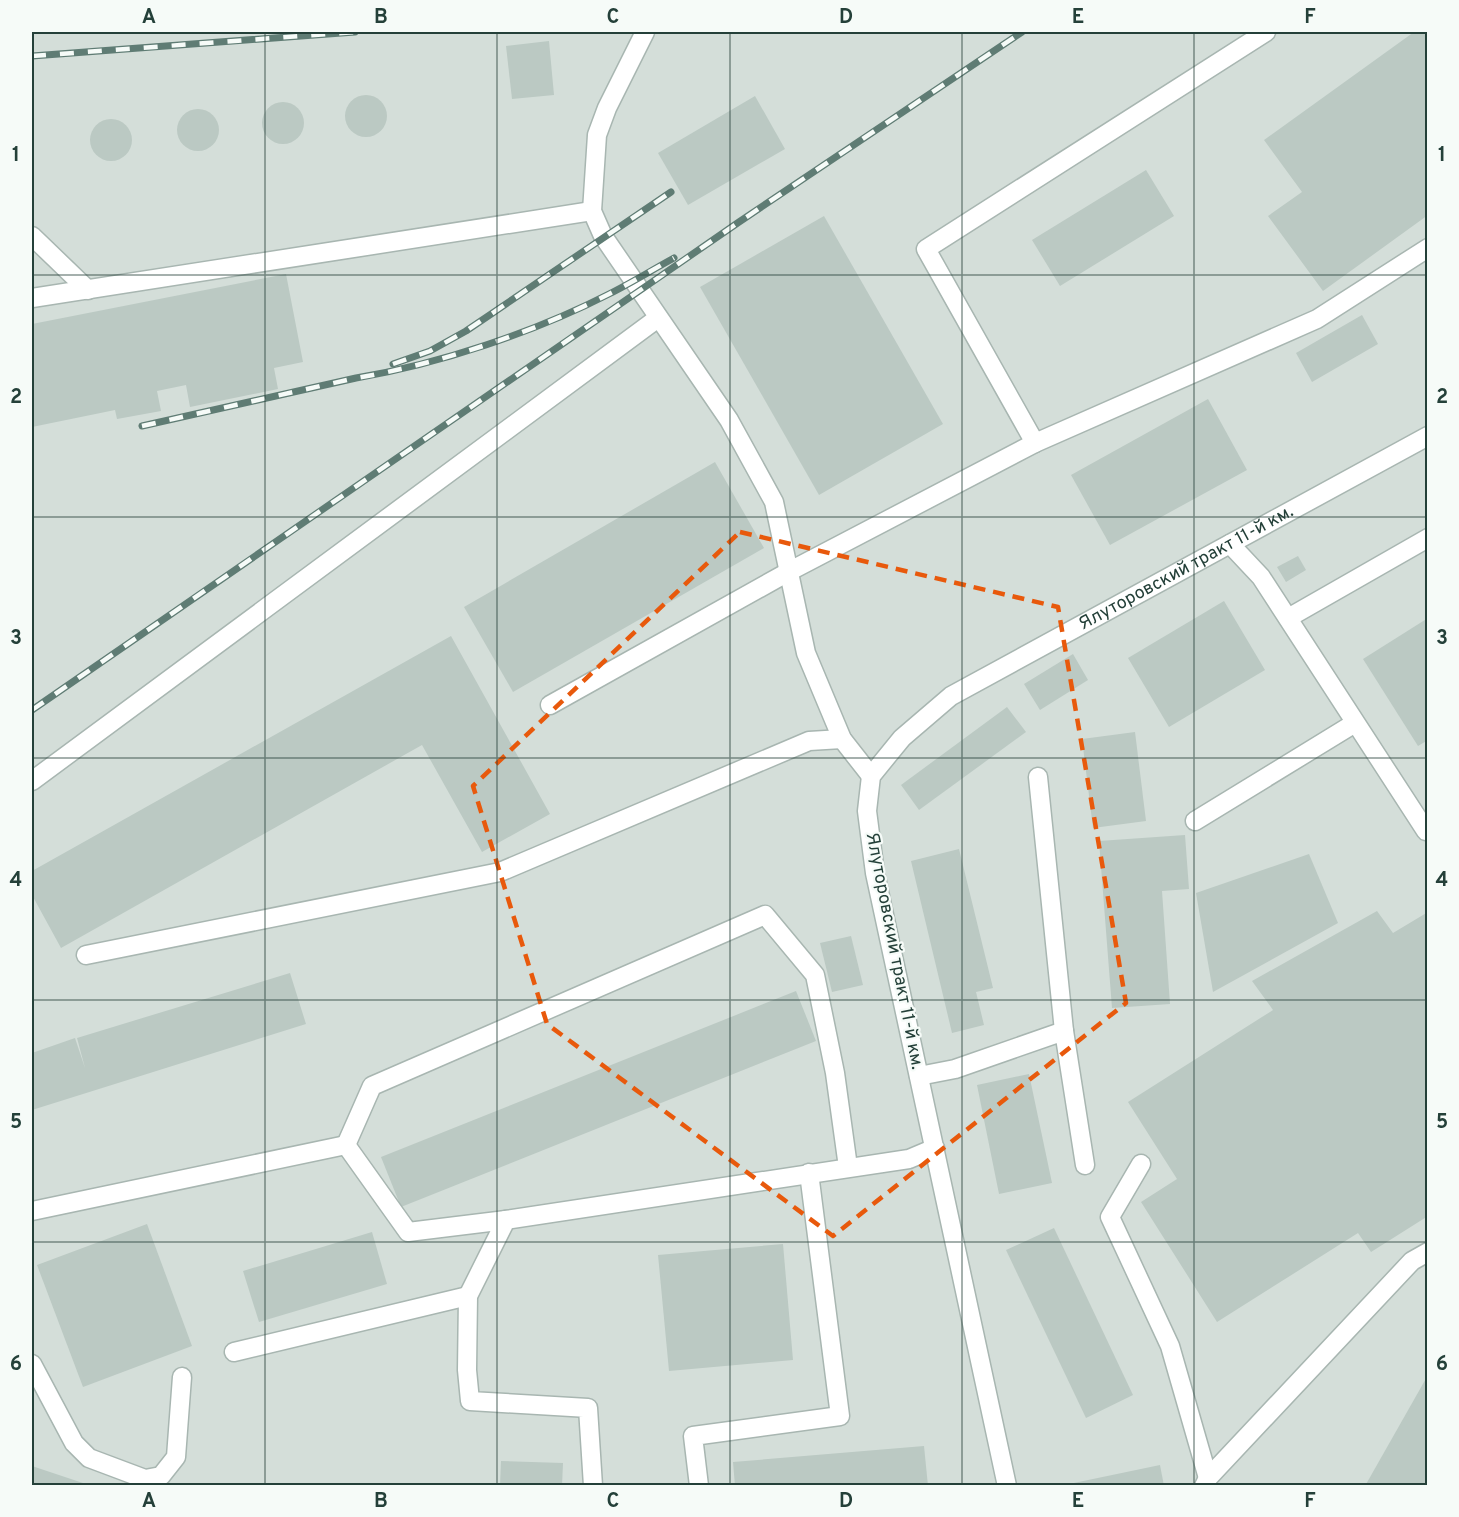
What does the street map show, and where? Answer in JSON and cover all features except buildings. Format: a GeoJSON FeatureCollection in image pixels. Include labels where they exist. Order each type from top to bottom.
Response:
{"type":"FeatureCollection","features":[{"type":"Feature","properties":{"kind":"street"},"geometry":{"type":"LineString","coordinates":[[645,32],[607,108],[597,135],[592,211],[603,236],[729,420],[774,502],[806,653],[842,739],[871,776]]}},
{"type":"Feature","properties":{"kind":"street"},"geometry":{"type":"LineString","coordinates":[[1035,443],[926,249],[1266,32]]}},
{"type":"Feature","properties":{"kind":"street"},"geometry":{"type":"LineString","coordinates":[[32,298],[592,211]]}},
{"type":"Feature","properties":{"kind":"street"},"geometry":{"type":"LineString","coordinates":[[32,236],[88,290]]}},
{"type":"Feature","properties":{"kind":"street"},"geometry":{"type":"LineString","coordinates":[[550,705],[790,571],[1035,443],[1317,319],[1428,248]]}},
{"type":"Feature","properties":{"kind":"street"},"geometry":{"type":"LineString","coordinates":[[32,781],[658,318]]}},
{"type":"Feature","properties":{"kind":"street","name":"Ялуторовский тракт 11-й км."},"geometry":{"type":"LineString","coordinates":[[1007,1485],[875,873],[867,811],[871,776],[902,738],[951,696],[1428,436]]}},
{"type":"Feature","properties":{"kind":"street"},"geometry":{"type":"LineString","coordinates":[[1288,618],[1428,538]]}},
{"type":"Feature","properties":{"kind":"street"},"geometry":{"type":"LineString","coordinates":[[1230,544],[1261,577],[1426,831]]}},
{"type":"Feature","properties":{"kind":"street"},"geometry":{"type":"LineString","coordinates":[[1195,821],[1355,723]]}},
{"type":"Feature","properties":{"kind":"street"},"geometry":{"type":"LineString","coordinates":[[86,955],[500,872],[810,741],[842,739]]}},
{"type":"Feature","properties":{"kind":"street"},"geometry":{"type":"LineString","coordinates":[[1038,777],[1064,1031],[1085,1165]]}},
{"type":"Feature","properties":{"kind":"street"},"geometry":{"type":"LineString","coordinates":[[346,1145],[372,1086],[765,915],[815,975],[835,1072],[848,1167]]}},
{"type":"Feature","properties":{"kind":"street"},"geometry":{"type":"LineString","coordinates":[[919,1076],[955,1069],[1064,1031]]}},
{"type":"Feature","properties":{"kind":"street"},"geometry":{"type":"LineString","coordinates":[[346,1145],[408,1232],[506,1220],[909,1159],[935,1148]]}},
{"type":"Feature","properties":{"kind":"street"},"geometry":{"type":"LineString","coordinates":[[32,1211],[346,1145]]}},
{"type":"Feature","properties":{"kind":"street"},"geometry":{"type":"LineString","coordinates":[[1141,1164],[1110,1217],[1170,1346],[1206,1482]]}},
{"type":"Feature","properties":{"kind":"street"},"geometry":{"type":"LineString","coordinates":[[699,1485],[693,1436],[840,1416],[809,1173]]}},
{"type":"Feature","properties":{"kind":"street"},"geometry":{"type":"LineString","coordinates":[[506,1220],[468,1296],[467,1370],[470,1401],[588,1408],[593,1485]]}},
{"type":"Feature","properties":{"kind":"street"},"geometry":{"type":"LineString","coordinates":[[1206,1482],[1412,1261],[1428,1252]]}},
{"type":"Feature","properties":{"kind":"street"},"geometry":{"type":"LineString","coordinates":[[234,1352],[468,1296]]}},
{"type":"Feature","properties":{"kind":"street"},"geometry":{"type":"LineString","coordinates":[[32,1364],[74,1443],[89,1458],[145,1479],[161,1476],[176,1457],[182,1377]]}},
{"type":"Feature","properties":{"kind":"highlighted area"},"geometry":{"type":"Polygon","coordinates":[[[740,532],[1058,607],[1126,1003],[833,1236],[547,1024],[473,786],[740,532]]]}},
{"type":"Feature","properties":{"kind":"shaded area"},"geometry":{"type":"Polygon","coordinates":[[[32,32],[1427,32],[1427,1485],[32,1485],[32,32]]]}},
{"type":"Feature","properties":{"kind":"railway"},"geometry":{"type":"LineString","coordinates":[[32,56],[355,32]]}},
{"type":"Feature","properties":{"kind":"railway"},"geometry":{"type":"LineString","coordinates":[[32,710],[739,222],[1022,32]]}},
{"type":"Feature","properties":{"kind":"railway"},"geometry":{"type":"LineString","coordinates":[[393,364],[430,351],[466,331],[671,192]]}},
{"type":"Feature","properties":{"kind":"railway"},"geometry":{"type":"LineString","coordinates":[[142,426],[388,372],[486,345],[580,308],[674,258]]}}]}
